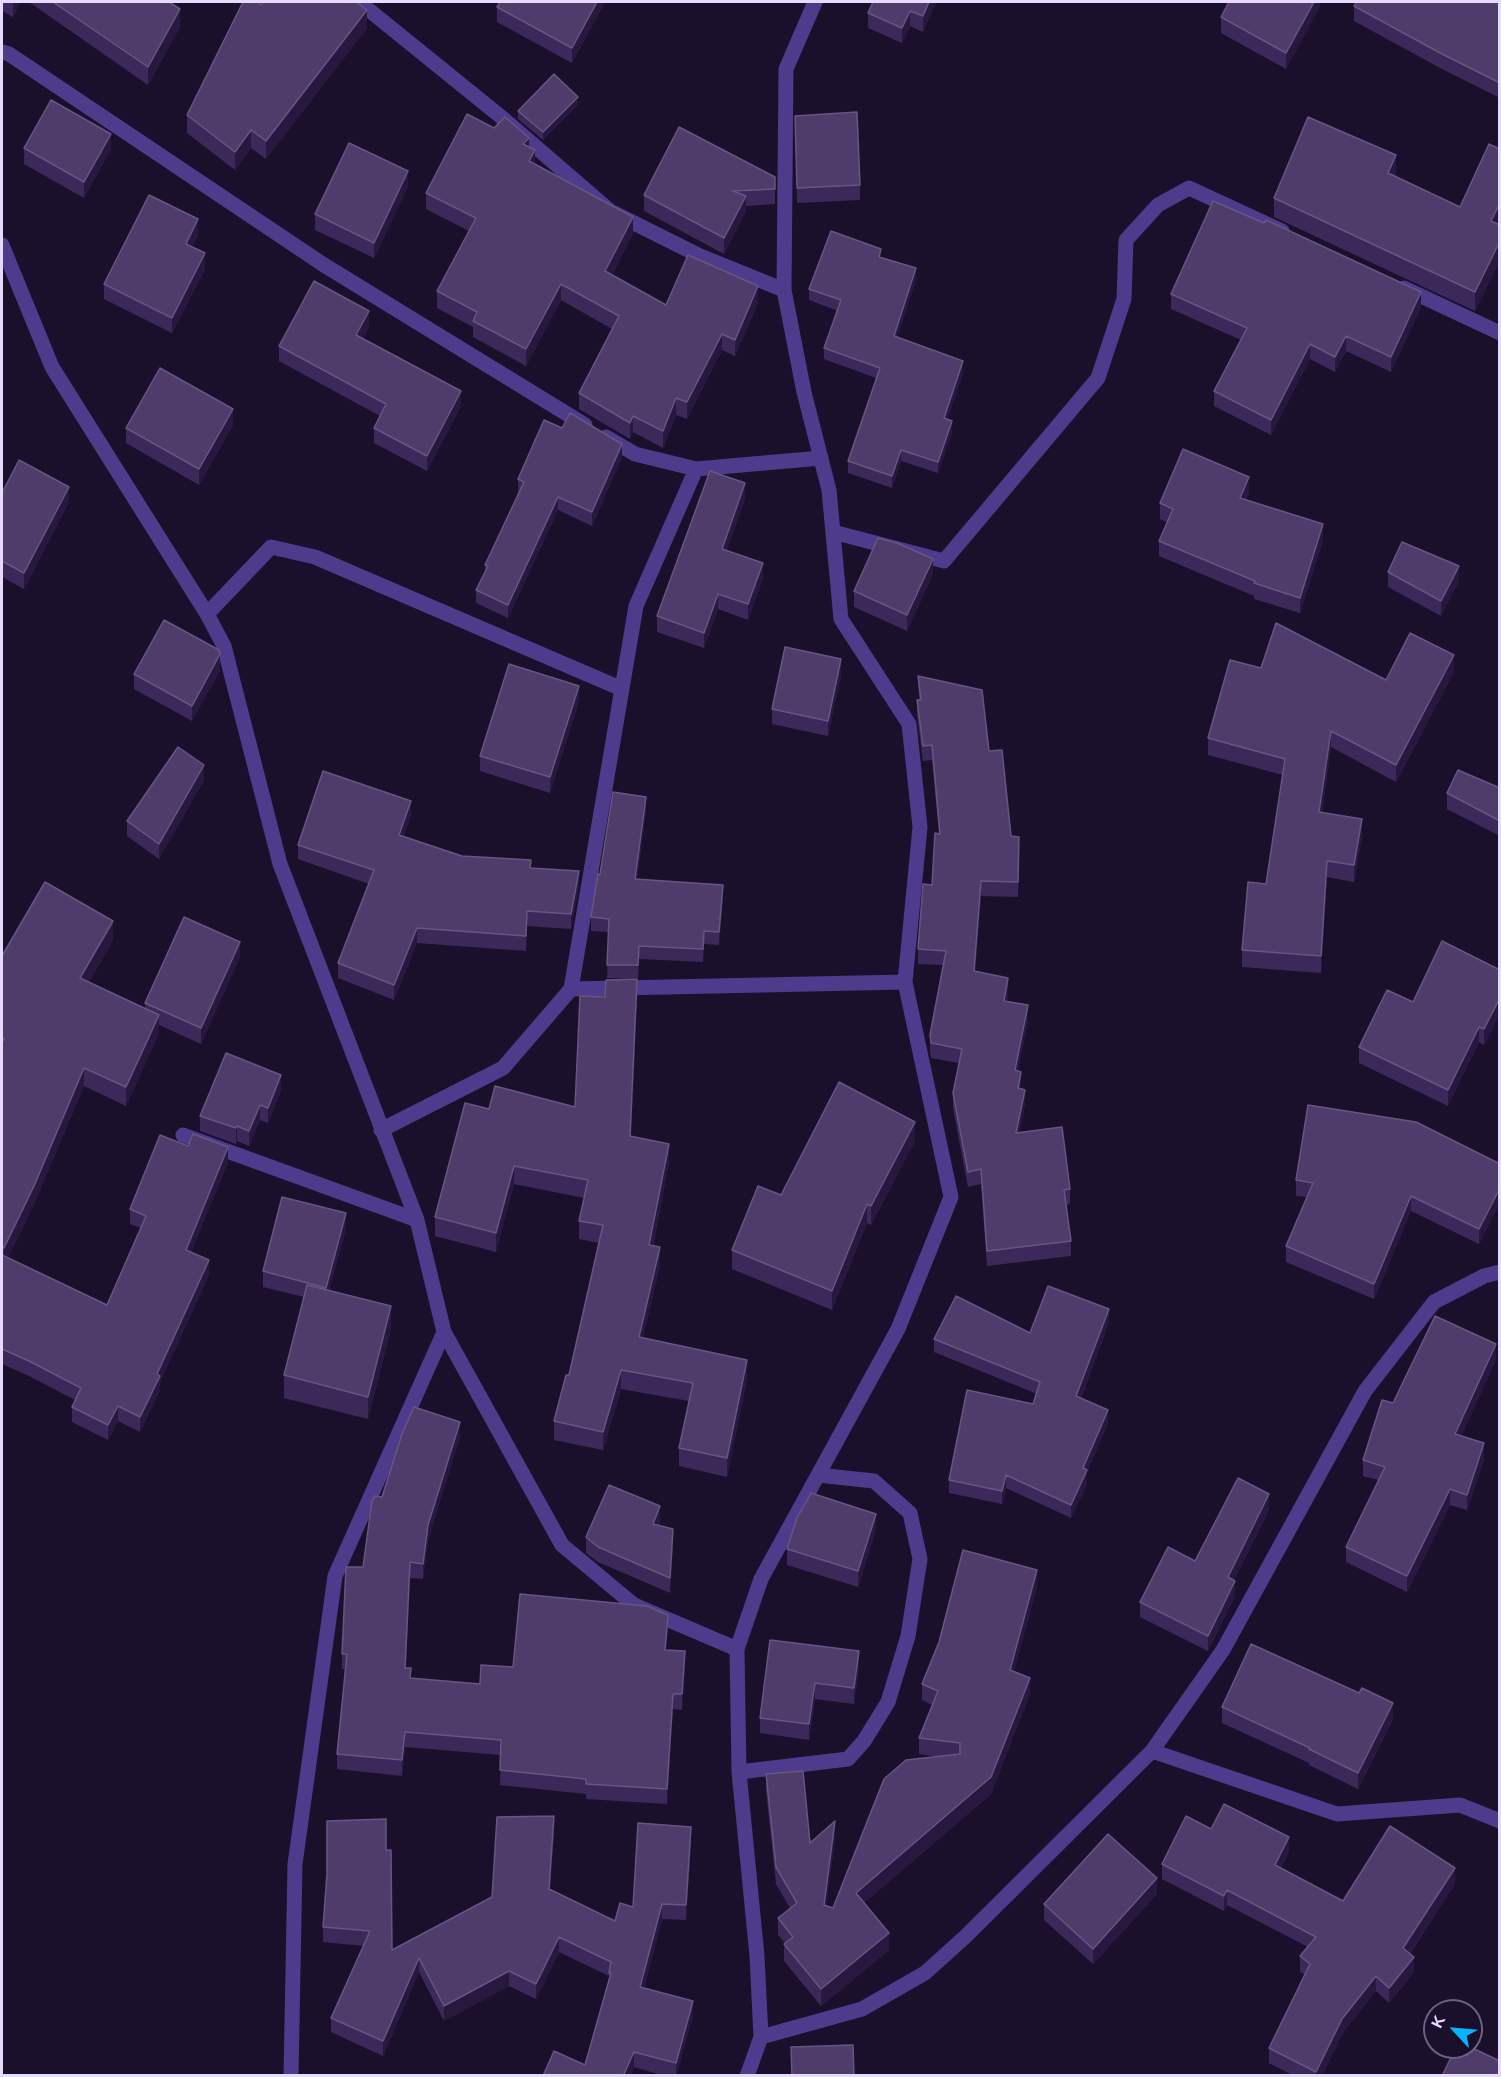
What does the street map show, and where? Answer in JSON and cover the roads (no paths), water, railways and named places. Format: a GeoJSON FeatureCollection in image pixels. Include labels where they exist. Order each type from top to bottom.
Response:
{"type":"FeatureCollection","features":[{"type":"Feature","properties":{"kind":"street"},"geometry":{"type":"LineString","coordinates":[[359,2],[500,116],[610,211],[700,256],[784,290]]}},
{"type":"Feature","properties":{"kind":"street"},"geometry":{"type":"LineString","coordinates":[[747,2076],[761,2037],[757,1956],[739,1772],[737,1649],[761,1579],[898,1329],[951,1197],[905,982],[920,827],[909,724],[841,619],[829,490],[804,392],[784,290],[786,69],[815,2]]}},
{"type":"Feature","properties":{"kind":"street"},"geometry":{"type":"LineString","coordinates":[[2,52],[9,54],[324,265],[635,454],[696,469],[821,458]]}},
{"type":"Feature","properties":{"kind":"street"},"geometry":{"type":"LineString","coordinates":[[833,532],[944,561],[1098,378],[1124,298],[1126,240],[1158,205],[1189,188],[1296,238]]}},
{"type":"Feature","properties":{"kind":"street"},"geometry":{"type":"LineString","coordinates":[[2,245],[52,367],[207,614],[224,646],[280,864],[417,1220],[444,1332],[562,1545],[634,1605],[737,1649]]}},
{"type":"Feature","properties":{"kind":"street"},"geometry":{"type":"LineString","coordinates":[[1392,283],[1500,333]]}},
{"type":"Feature","properties":{"kind":"street"},"geometry":{"type":"LineString","coordinates":[[381,1130],[503,1068],[571,989],[636,606],[696,469]]}},
{"type":"Feature","properties":{"kind":"street"},"geometry":{"type":"LineString","coordinates":[[207,614],[271,547],[315,557],[622,689]]}},
{"type":"Feature","properties":{"kind":"street"},"geometry":{"type":"LineString","coordinates":[[571,989],[905,982]]}},
{"type":"Feature","properties":{"kind":"street"},"geometry":{"type":"LineString","coordinates":[[183,1135],[417,1220]]}},
{"type":"Feature","properties":{"kind":"street"},"geometry":{"type":"LineString","coordinates":[[761,2037],[862,2008],[925,1973],[966,1936],[1152,1750],[1223,1650],[1365,1391],[1434,1302],[1484,1276],[1500,1272]]}},
{"type":"Feature","properties":{"kind":"street"},"geometry":{"type":"LineString","coordinates":[[291,2076],[295,1864],[335,1576],[444,1332]]}},
{"type":"Feature","properties":{"kind":"street"},"geometry":{"type":"LineString","coordinates":[[739,1772],[848,1759],[864,1741],[888,1702],[908,1636],[920,1559],[910,1514],[874,1481],[818,1475]]}},
{"type":"Feature","properties":{"kind":"street"},"geometry":{"type":"LineString","coordinates":[[1152,1750],[1337,1814],[1460,1805],[1500,1821]]}}]}
